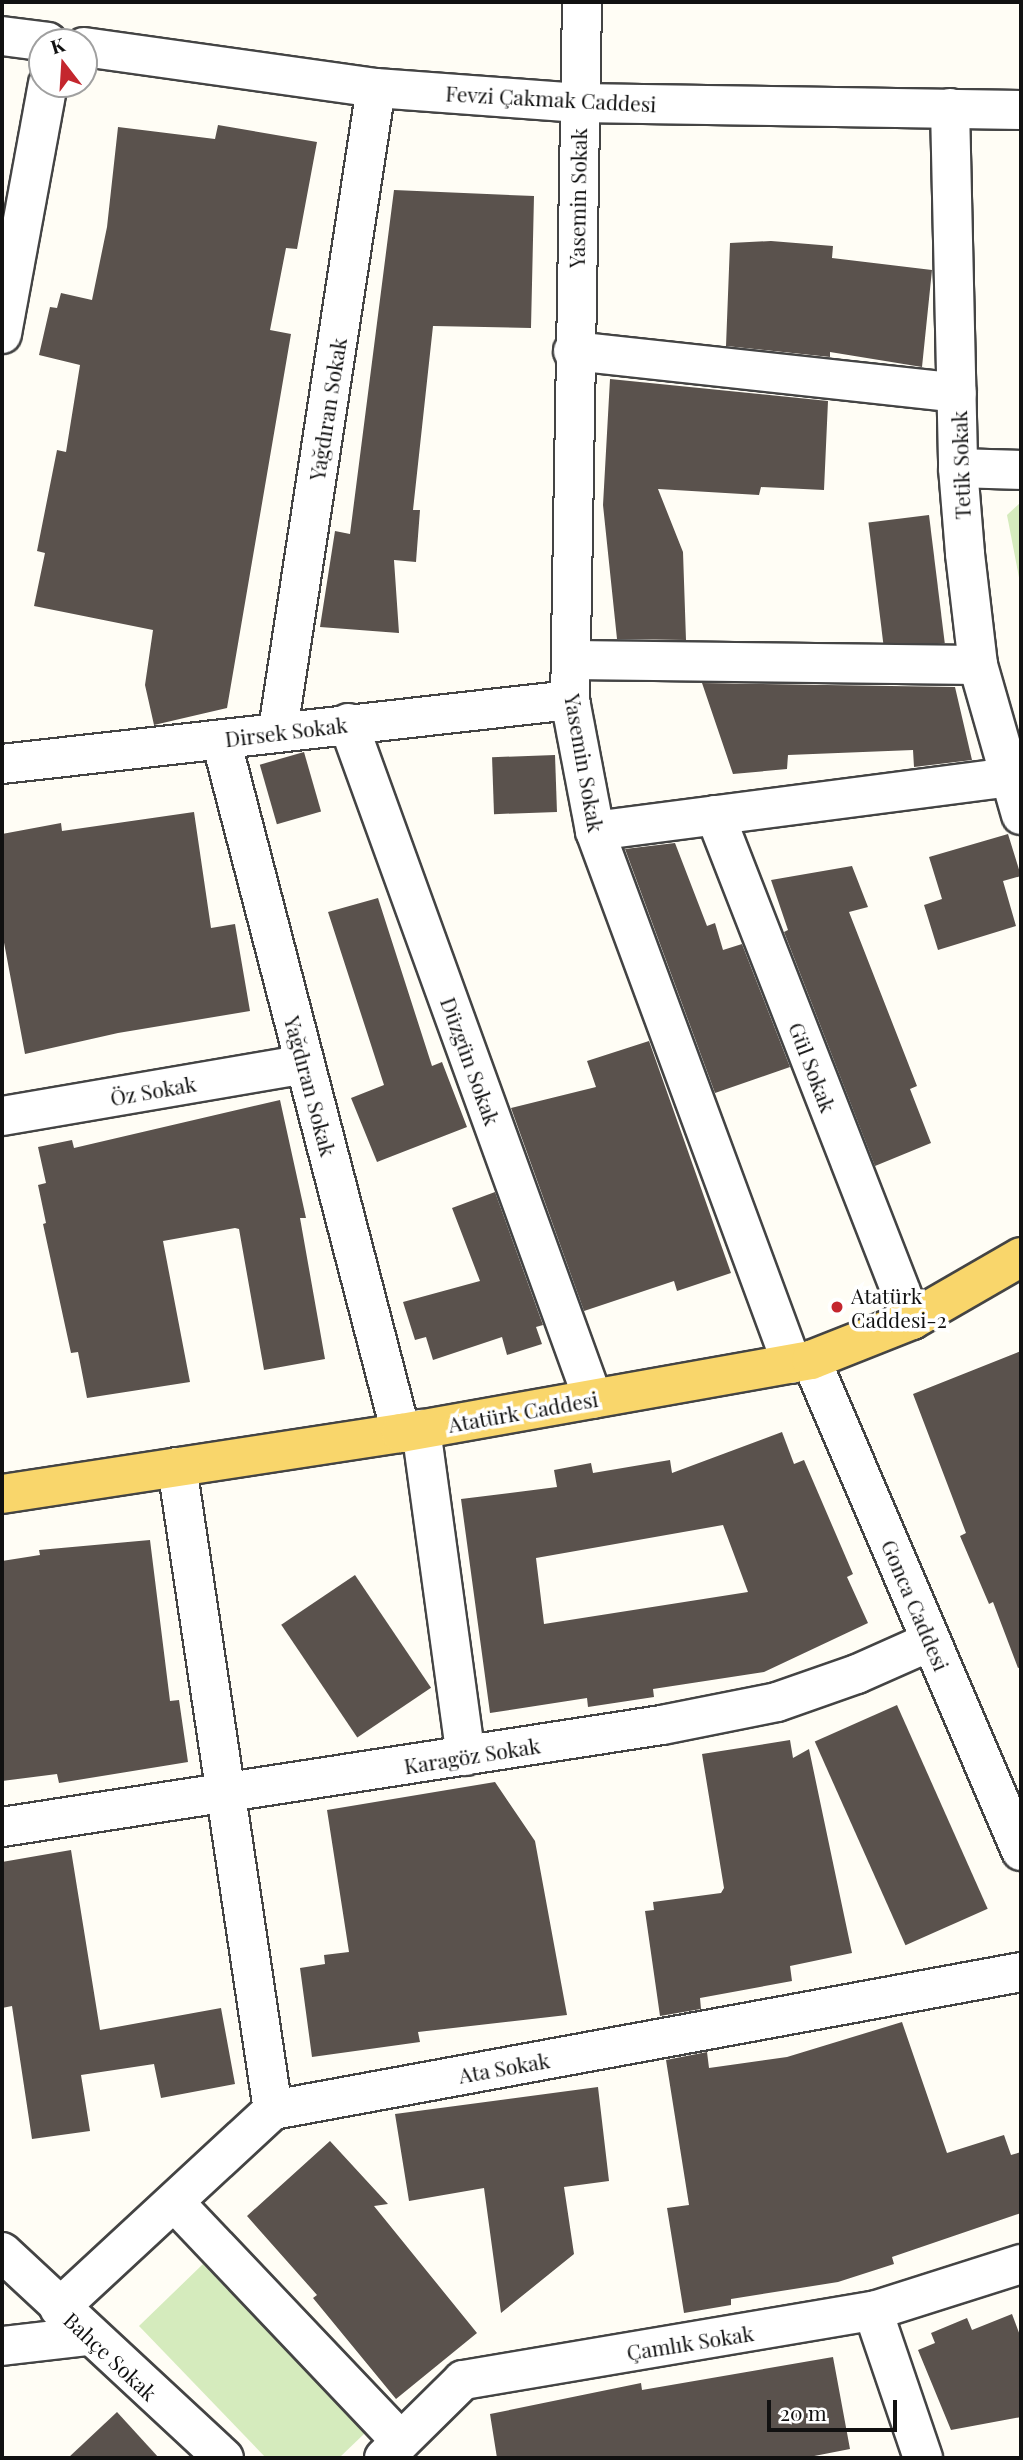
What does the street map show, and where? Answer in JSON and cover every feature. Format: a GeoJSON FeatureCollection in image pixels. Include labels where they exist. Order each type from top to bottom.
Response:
{"type":"FeatureCollection","features":[{"type":"Feature","properties":{"kind":"main road","name":"Atatürk Caddesi"},"geometry":{"type":"LineString","coordinates":[[2,1493],[411,1431],[802,1362],[912,1320],[1021,1257]]}},
{"type":"Feature","properties":{"kind":"street","name":"Yasemin Sokak"},"geometry":{"type":"LineString","coordinates":[[582,2],[573,351],[570,700],[595,831],[802,1362]]}},
{"type":"Feature","properties":{"kind":"street"},"geometry":{"type":"LineString","coordinates":[[2,36],[28,39]]}},
{"type":"Feature","properties":{"kind":"street","name":"Fevzi Çakmak Caddesi"},"geometry":{"type":"LineString","coordinates":[[98,49],[376,88],[579,103],[1021,110]]}},
{"type":"Feature","properties":{"kind":"street","name":"Yağdıran Sokak"},"geometry":{"type":"LineString","coordinates":[[278,730],[376,88]]}},
{"type":"Feature","properties":{"kind":"street"},"geometry":{"type":"LineString","coordinates":[[2,334],[45,98]]}},
{"type":"Feature","properties":{"kind":"street","name":"Tetik Sokak"},"geometry":{"type":"LineString","coordinates":[[950,108],[958,468],[978,665],[1018,803]]}},
{"type":"Feature","properties":{"kind":"street"},"geometry":{"type":"LineString","coordinates":[[573,351],[957,393]]}},
{"type":"Feature","properties":{"kind":"street"},"geometry":{"type":"LineString","coordinates":[[958,468],[1021,470]]}},
{"type":"Feature","properties":{"kind":"street"},"geometry":{"type":"LineString","coordinates":[[572,660],[978,665]]}},
{"type":"Feature","properties":{"kind":"street","name":"Dirsek Sokak"},"geometry":{"type":"LineString","coordinates":[[2,764],[221,740],[278,730],[570,700]]}},
{"type":"Feature","properties":{"kind":"street","name":"Düzgün Sokak"},"geometry":{"type":"LineString","coordinates":[[348,723],[593,1399]]}},
{"type":"Feature","properties":{"kind":"street","name":"Yağdıran Sokak"},"geometry":{"type":"LineString","coordinates":[[221,740],[305,1064],[411,1431],[466,1756]]}},
{"type":"Feature","properties":{"kind":"street"},"geometry":{"type":"LineString","coordinates":[[595,831],[715,815],[1018,803]]}},
{"type":"Feature","properties":{"kind":"street","name":"Gül Sokak"},"geometry":{"type":"LineString","coordinates":[[715,815],[912,1320]]}},
{"type":"Feature","properties":{"kind":"street","name":"Öz Sokak"},"geometry":{"type":"LineString","coordinates":[[2,1116],[305,1064]]}},
{"type":"Feature","properties":{"kind":"street","name":"Gonca Caddesi"},"geometry":{"type":"LineString","coordinates":[[802,1362],[931,1641],[1021,1851]]}},
{"type":"Feature","properties":{"kind":"street"},"geometry":{"type":"LineString","coordinates":[[59,2308],[273,2110],[177,1467]]}},
{"type":"Feature","properties":{"kind":"street","name":"Karagöz Sokak"},"geometry":{"type":"LineString","coordinates":[[2,1827],[662,1725],[777,1702],[857,1674],[931,1641]]}},
{"type":"Feature","properties":{"kind":"street","name":"Ata Sokak"},"geometry":{"type":"LineString","coordinates":[[273,2110],[1021,1972]]}},
{"type":"Feature","properties":{"kind":"street"},"geometry":{"type":"LineString","coordinates":[[174,2203],[393,2449]]}},
{"type":"Feature","properties":{"kind":"street","name":"Bahçe Sokak"},"geometry":{"type":"LineString","coordinates":[[3,2245],[59,2308],[221,2457]]}},
{"type":"Feature","properties":{"kind":"street","name":"Çamlık Sokak"},"geometry":{"type":"LineString","coordinates":[[393,2449],[463,2380],[873,2311],[1021,2264]]}},
{"type":"Feature","properties":{"kind":"street"},"geometry":{"type":"LineString","coordinates":[[873,2311],[923,2458]]}},
{"type":"Feature","properties":{"kind":"street"},"geometry":{"type":"LineString","coordinates":[[2,2346],[88,2336]]}},
{"type":"Feature","properties":{"kind":"green space"},"geometry":{"type":"Polygon","coordinates":[[[1021,502],[1021,588],[1007,515],[1021,502]]]}},
{"type":"Feature","properties":{"kind":"green space"},"geometry":{"type":"Polygon","coordinates":[[[203,2264],[365,2433],[339,2458],[266,2458],[139,2326],[203,2264]]]}},
{"type":"Feature","properties":{"kind":"building"},"geometry":{"type":"Polygon","coordinates":[[[218,125],[317,142],[297,249],[286,248],[270,330],[291,334],[227,708],[154,725],[145,685],[153,630],[34,606],[45,553],[37,551],[57,450],[66,452],[80,365],[39,355],[50,307],[57,308],[61,293],[92,300],[107,227],[118,127],[215,139],[218,125]]]}},
{"type":"Feature","properties":{"kind":"building"},"geometry":{"type":"Polygon","coordinates":[[[394,190],[534,196],[531,328],[433,326],[413,510],[420,510],[416,562],[394,560],[399,633],[320,627],[335,531],[350,534],[394,190]]]}},
{"type":"Feature","properties":{"kind":"building"},"geometry":{"type":"Polygon","coordinates":[[[771,241],[833,246],[832,258],[932,270],[922,367],[830,352],[830,357],[726,346],[730,243],[771,241]]]}},
{"type":"Feature","properties":{"kind":"building"},"geometry":{"type":"Polygon","coordinates":[[[610,379],[828,401],[824,490],[761,487],[759,495],[658,489],[683,552],[686,640],[617,639],[603,505],[610,379]]]}},
{"type":"Feature","properties":{"kind":"building"},"geometry":{"type":"Polygon","coordinates":[[[929,515],[945,643],[884,650],[868,522],[929,515]]]}},
{"type":"Feature","properties":{"kind":"building"},"geometry":{"type":"Polygon","coordinates":[[[702,683],[955,687],[972,760],[914,767],[913,750],[788,755],[787,769],[733,774],[702,683]]]}},
{"type":"Feature","properties":{"kind":"building"},"geometry":{"type":"Polygon","coordinates":[[[304,752],[321,812],[277,824],[260,765],[304,752]]]}},
{"type":"Feature","properties":{"kind":"building"},"geometry":{"type":"Polygon","coordinates":[[[555,755],[557,812],[494,814],[492,757],[555,755]]]}},
{"type":"Feature","properties":{"kind":"building"},"geometry":{"type":"Polygon","coordinates":[[[194,812],[211,928],[235,924],[250,1011],[118,1033],[25,1054],[2,932],[2,834],[61,823],[62,831],[194,812]]]}},
{"type":"Feature","properties":{"kind":"building"},"geometry":{"type":"Polygon","coordinates":[[[1008,834],[1021,876],[1003,881],[1016,926],[938,950],[924,905],[942,899],[929,857],[1008,834]]]}},
{"type":"Feature","properties":{"kind":"building"},"geometry":{"type":"Polygon","coordinates":[[[675,843],[707,926],[715,923],[723,950],[742,944],[790,1067],[715,1093],[625,849],[675,843]]]}},
{"type":"Feature","properties":{"kind":"building"},"geometry":{"type":"Polygon","coordinates":[[[852,866],[868,907],[849,912],[917,1086],[910,1089],[931,1143],[875,1166],[784,932],[788,930],[771,880],[852,866]]]}},
{"type":"Feature","properties":{"kind":"building"},"geometry":{"type":"Polygon","coordinates":[[[378,898],[432,1066],[442,1062],[467,1127],[377,1162],[351,1098],[384,1085],[328,912],[378,898]]]}},
{"type":"Feature","properties":{"kind":"building"},"geometry":{"type":"Polygon","coordinates":[[[649,1041],[731,1273],[677,1291],[674,1281],[584,1311],[511,1108],[596,1087],[587,1061],[649,1041]]]}},
{"type":"Feature","properties":{"kind":"building"},"geometry":{"type":"Polygon","coordinates":[[[280,1100],[306,1218],[300,1218],[325,1359],[264,1370],[239,1229],[235,1228],[163,1241],[190,1382],[87,1398],[78,1352],[71,1353],[43,1224],[46,1223],[38,1185],[46,1183],[38,1147],[72,1140],[74,1148],[280,1100]]]}},
{"type":"Feature","properties":{"kind":"building"},"geometry":{"type":"Polygon","coordinates":[[[495,1192],[543,1325],[536,1327],[542,1344],[507,1355],[502,1337],[433,1360],[426,1337],[415,1340],[403,1302],[480,1281],[452,1208],[495,1192]]]}},
{"type":"Feature","properties":{"kind":"building"},"geometry":{"type":"Polygon","coordinates":[[[1021,1351],[1021,1667],[1018,1668],[993,1602],[989,1604],[960,1536],[966,1533],[913,1394],[1021,1351]]]}},
{"type":"Feature","properties":{"kind":"building"},"geometry":{"type":"Polygon","coordinates":[[[782,1432],[794,1464],[804,1460],[853,1574],[847,1577],[868,1623],[764,1672],[653,1689],[654,1697],[588,1707],[587,1698],[490,1713],[461,1499],[557,1487],[554,1470],[591,1463],[593,1473],[670,1460],[672,1473],[782,1432]],[[723,1525],[536,1558],[544,1624],[748,1592],[723,1525]]]}},
{"type":"Feature","properties":{"kind":"building"},"geometry":{"type":"Polygon","coordinates":[[[150,1540],[170,1701],[179,1700],[188,1762],[59,1783],[57,1774],[2,1781],[2,1561],[40,1555],[39,1550],[150,1540]]]}},
{"type":"Feature","properties":{"kind":"building"},"geometry":{"type":"Polygon","coordinates":[[[355,1575],[431,1688],[357,1738],[281,1625],[355,1575]]]}},
{"type":"Feature","properties":{"kind":"building"},"geometry":{"type":"Polygon","coordinates":[[[897,1705],[988,1909],[905,1945],[815,1742],[897,1705]]]}},
{"type":"Feature","properties":{"kind":"building"},"geometry":{"type":"Polygon","coordinates":[[[790,1740],[793,1758],[809,1749],[852,1953],[790,1966],[792,1981],[700,1998],[701,2009],[660,2016],[645,1911],[654,1910],[653,1902],[721,1893],[724,1888],[702,1754],[790,1740]]]}},
{"type":"Feature","properties":{"kind":"building"},"geometry":{"type":"Polygon","coordinates":[[[495,1782],[535,1841],[567,2015],[418,2032],[420,2042],[312,2057],[300,1968],[325,1964],[324,1955],[349,1952],[327,1810],[495,1782]]]}},
{"type":"Feature","properties":{"kind":"building"},"geometry":{"type":"Polygon","coordinates":[[[71,1850],[100,2030],[221,2008],[235,2084],[161,2098],[154,2064],[81,2075],[90,2131],[32,2139],[12,2006],[2,2008],[2,1862],[71,1850]]]}},
{"type":"Feature","properties":{"kind":"building"},"geometry":{"type":"Polygon","coordinates":[[[902,2022],[947,2153],[1004,2135],[1011,2155],[1021,2152],[1021,2213],[892,2257],[894,2264],[838,2282],[731,2299],[731,2305],[684,2313],[667,2208],[689,2205],[666,2060],[707,2052],[709,2068],[787,2057],[902,2022]]]}},
{"type":"Feature","properties":{"kind":"building"},"geometry":{"type":"Polygon","coordinates":[[[598,2087],[609,2181],[564,2187],[574,2254],[501,2313],[484,2188],[409,2201],[395,2114],[598,2087]]]}},
{"type":"Feature","properties":{"kind":"building"},"geometry":{"type":"Polygon","coordinates":[[[330,2141],[388,2204],[374,2206],[477,2333],[396,2399],[313,2298],[317,2295],[247,2216],[330,2141]]]}},
{"type":"Feature","properties":{"kind":"building"},"geometry":{"type":"Polygon","coordinates":[[[1012,2314],[1021,2338],[1021,2417],[951,2430],[918,2350],[935,2343],[931,2333],[967,2318],[972,2330],[1012,2314]]]}},
{"type":"Feature","properties":{"kind":"building"},"geometry":{"type":"Polygon","coordinates":[[[833,2357],[850,2449],[804,2458],[497,2458],[490,2414],[641,2383],[642,2390],[833,2357]]]}},
{"type":"Feature","properties":{"kind":"building"},"geometry":{"type":"Polygon","coordinates":[[[117,2412],[159,2458],[68,2458],[117,2412]]]}},
{"type":"Feature","properties":{"kind":"place","name":"Atatürk Caddesi-2"},"geometry":{"type":"Point","coordinates":[837,1307]}}]}
